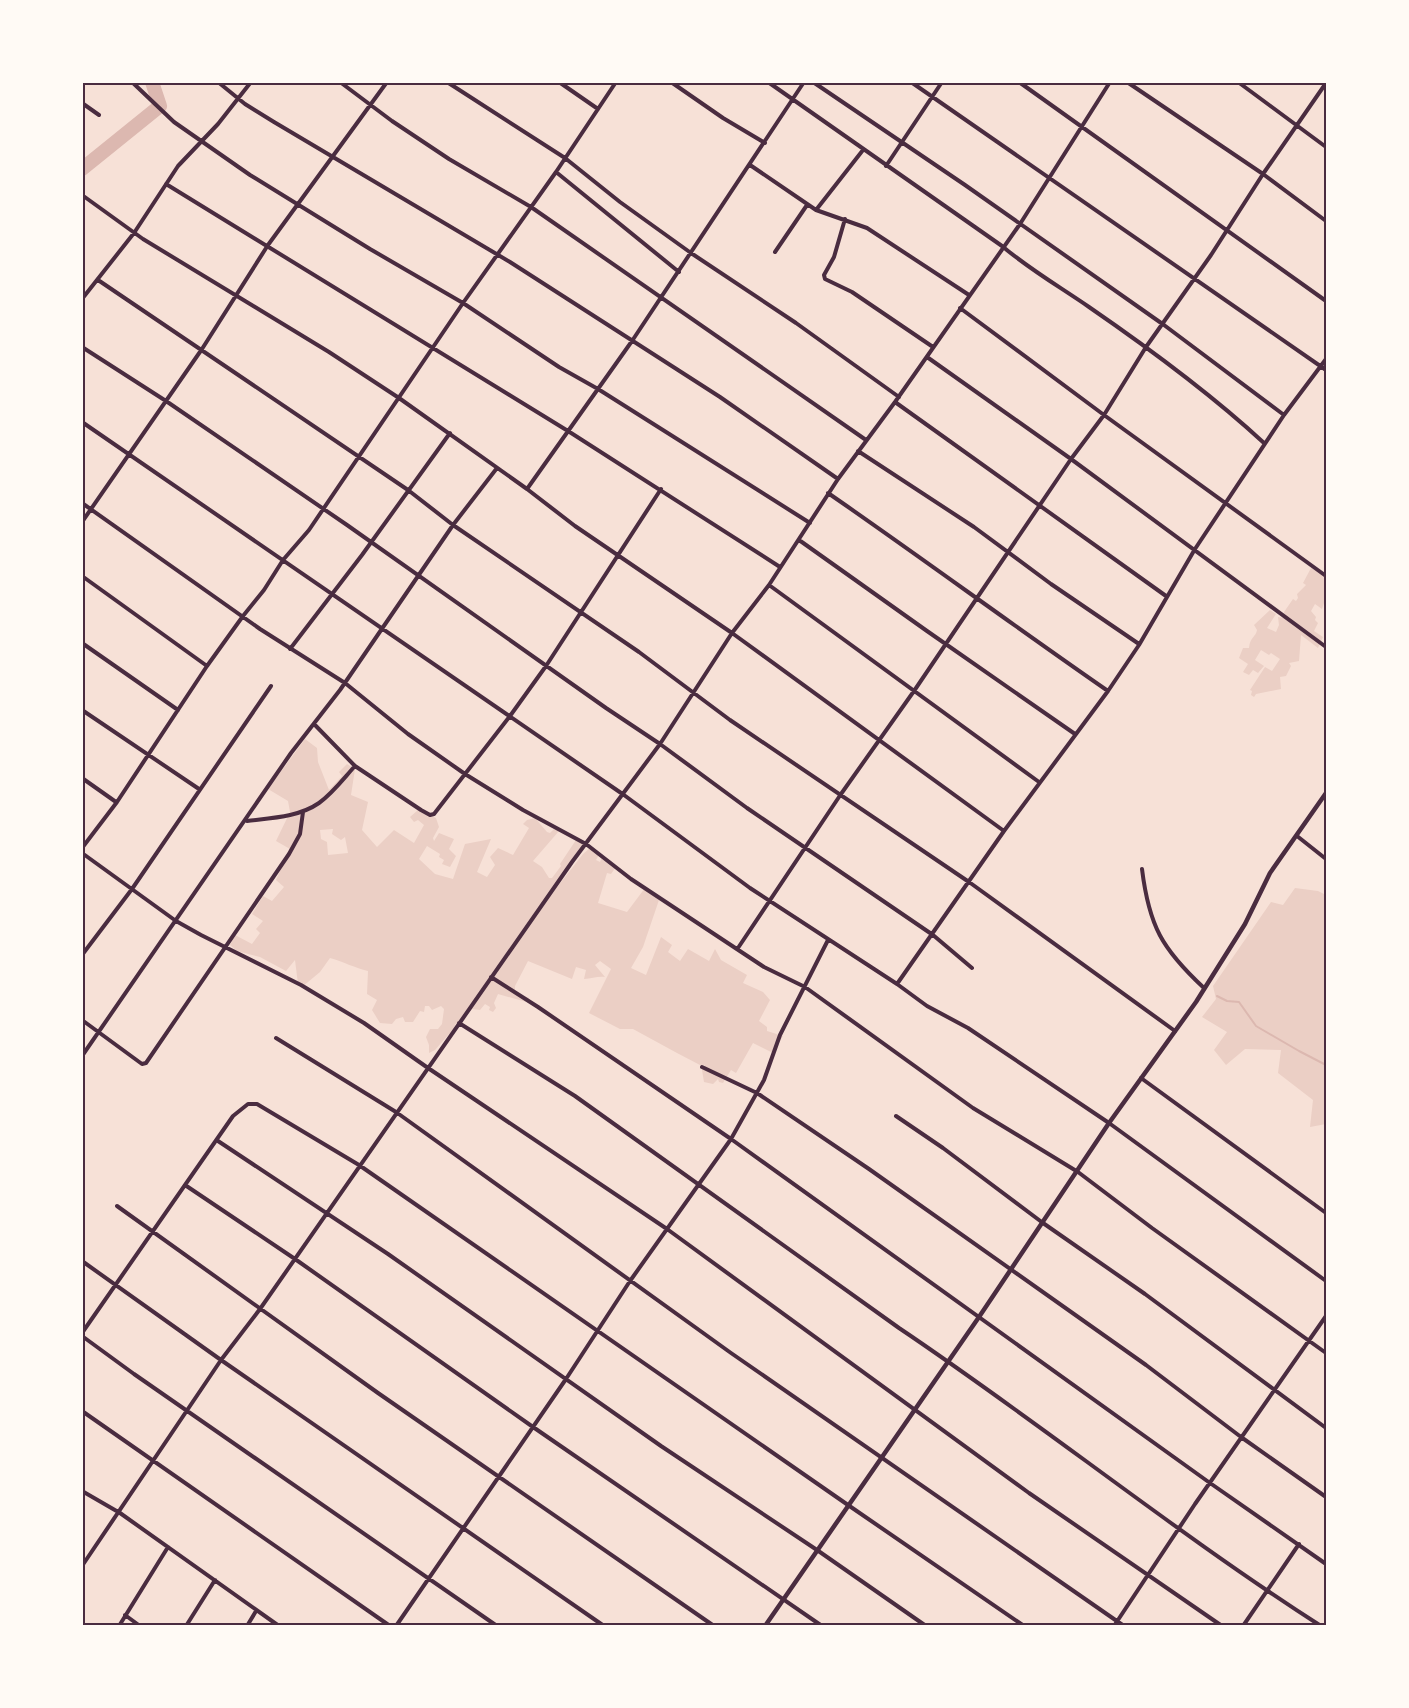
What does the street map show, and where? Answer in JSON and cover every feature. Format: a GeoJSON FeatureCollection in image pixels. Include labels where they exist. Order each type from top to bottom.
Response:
{"type":"FeatureCollection","features":[{"type":"Feature","properties":{"kind":"street"},"geometry":{"type":"LineString","coordinates":[[132,82],[174,122],[201,142],[370,249],[464,303],[559,367],[598,389],[810,523]]}},
{"type":"Feature","properties":{"kind":"street"},"geometry":{"type":"LineString","coordinates":[[218,82],[239,99],[331,157],[497,255],[633,341],[838,479]]}},
{"type":"Feature","properties":{"kind":"street"},"geometry":{"type":"LineString","coordinates":[[82,299],[134,233],[178,166],[239,99],[251,82]]}},
{"type":"Feature","properties":{"kind":"street"},"geometry":{"type":"LineString","coordinates":[[340,82],[449,159],[531,207],[866,440]]}},
{"type":"Feature","properties":{"kind":"street"},"geometry":{"type":"LineString","coordinates":[[82,522],[202,349],[268,245],[387,82]]}},
{"type":"Feature","properties":{"kind":"street"},"geometry":{"type":"LineString","coordinates":[[447,82],[565,158],[620,202],[691,253],[796,323],[899,396]]}},
{"type":"Feature","properties":{"kind":"street"},"geometry":{"type":"LineString","coordinates":[[559,82],[598,108]]}},
{"type":"Feature","properties":{"kind":"street"},"geometry":{"type":"LineString","coordinates":[[82,848],[117,802],[207,666],[264,590],[283,560],[309,530],[616,82]]}},
{"type":"Feature","properties":{"kind":"street"},"geometry":{"type":"LineString","coordinates":[[671,82],[723,118],[765,143]]}},
{"type":"Feature","properties":{"kind":"street"},"geometry":{"type":"LineString","coordinates":[[768,82],[1002,246],[1018,260],[1146,347],[1228,411],[1264,443]]}},
{"type":"Feature","properties":{"kind":"street"},"geometry":{"type":"LineString","coordinates":[[527,489],[633,341],[804,82]]}},
{"type":"Feature","properties":{"kind":"street"},"geometry":{"type":"LineString","coordinates":[[813,82],[1164,325],[1284,415]]}},
{"type":"Feature","properties":{"kind":"street"},"geometry":{"type":"LineString","coordinates":[[911,82],[1326,370]]}},
{"type":"Feature","properties":{"kind":"street"},"geometry":{"type":"LineString","coordinates":[[886,166],[942,82]]}},
{"type":"Feature","properties":{"kind":"street"},"geometry":{"type":"LineString","coordinates":[[1019,82],[1326,301]]}},
{"type":"Feature","properties":{"kind":"street"},"geometry":{"type":"LineString","coordinates":[[82,1566],[120,1513],[221,1360],[260,1309],[491,977],[660,744],[732,633],[769,585],[828,493],[927,357],[1002,246],[1020,224],[1110,82]]}},
{"type":"Feature","properties":{"kind":"street"},"geometry":{"type":"LineString","coordinates":[[1127,82],[1263,174],[1326,221]]}},
{"type":"Feature","properties":{"kind":"street"},"geometry":{"type":"LineString","coordinates":[[1238,82],[1326,147]]}},
{"type":"Feature","properties":{"kind":"street"},"geometry":{"type":"LineString","coordinates":[[738,948],[1071,459],[1104,415],[1146,347],[1164,325],[1326,83]]}},
{"type":"Feature","properties":{"kind":"street"},"geometry":{"type":"LineString","coordinates":[[82,103],[99,115]]}},
{"type":"Feature","properties":{"kind":"street"},"geometry":{"type":"LineString","coordinates":[[816,210],[863,150]]}},
{"type":"Feature","properties":{"kind":"street"},"geometry":{"type":"LineString","coordinates":[[750,165],[816,210],[867,228],[969,295]]}},
{"type":"Feature","properties":{"kind":"street"},"geometry":{"type":"LineString","coordinates":[[556,172],[679,272]]}},
{"type":"Feature","properties":{"kind":"street"},"geometry":{"type":"LineString","coordinates":[[166,184],[661,489],[780,567]]}},
{"type":"Feature","properties":{"kind":"street"},"geometry":{"type":"LineString","coordinates":[[82,195],[134,233],[235,294],[450,433],[574,526],[732,633],[1004,831]]}},
{"type":"Feature","properties":{"kind":"street"},"geometry":{"type":"LineString","coordinates":[[775,252],[807,205]]}},
{"type":"Feature","properties":{"kind":"street"},"geometry":{"type":"LineString","coordinates":[[845,219],[834,257],[824,275],[825,279],[852,292],[933,347]]}},
{"type":"Feature","properties":{"kind":"street"},"geometry":{"type":"LineString","coordinates":[[98,280],[408,490],[453,525],[581,611],[730,720],[969,882],[1175,1031]]}},
{"type":"Feature","properties":{"kind":"street"},"geometry":{"type":"LineString","coordinates":[[960,308],[1326,576]]}},
{"type":"Feature","properties":{"kind":"street"},"geometry":{"type":"LineString","coordinates":[[82,347],[166,401],[371,542],[805,848],[933,935],[972,968]]}},
{"type":"Feature","properties":{"kind":"street"},"geometry":{"type":"LineString","coordinates":[[927,357],[1071,459],[1326,646]]}},
{"type":"Feature","properties":{"kind":"street"},"geometry":{"type":"LineString","coordinates":[[897,984],[1039,782],[1108,691],[1139,645],[1195,549],[1264,443],[1326,359]]}},
{"type":"Feature","properties":{"kind":"street"},"geometry":{"type":"LineString","coordinates":[[895,402],[1166,596]]}},
{"type":"Feature","properties":{"kind":"street"},"geometry":{"type":"LineString","coordinates":[[82,422],[624,795],[768,901],[897,984],[927,1006],[968,1028],[1109,1123],[1326,1281]]}},
{"type":"Feature","properties":{"kind":"street"},"geometry":{"type":"LineString","coordinates":[[290,649],[450,433]]}},
{"type":"Feature","properties":{"kind":"street"},"geometry":{"type":"LineString","coordinates":[[858,451],[955,514],[1139,645]]}},
{"type":"Feature","properties":{"kind":"street"},"geometry":{"type":"LineString","coordinates":[[82,1056],[291,753],[345,683],[453,525],[497,468]]}},
{"type":"Feature","properties":{"kind":"street"},"geometry":{"type":"LineString","coordinates":[[314,724],[355,766],[430,815],[438,811],[546,666],[661,489]]}},
{"type":"Feature","properties":{"kind":"street"},"geometry":{"type":"LineString","coordinates":[[828,493],[1108,691]]}},
{"type":"Feature","properties":{"kind":"street"},"geometry":{"type":"LineString","coordinates":[[82,503],[290,649],[345,683],[408,734],[465,774],[586,844],[631,879],[764,967],[805,987],[973,1108],[1078,1172],[1326,1353]]}},
{"type":"Feature","properties":{"kind":"street"},"geometry":{"type":"LineString","coordinates":[[799,540],[1075,734]]}},
{"type":"Feature","properties":{"kind":"street"},"geometry":{"type":"LineString","coordinates":[[82,576],[207,666]]}},
{"type":"Feature","properties":{"kind":"street"},"geometry":{"type":"LineString","coordinates":[[769,585],[1039,782]]}},
{"type":"Feature","properties":{"kind":"street"},"geometry":{"type":"LineString","coordinates":[[82,643],[178,710]]}},
{"type":"Feature","properties":{"kind":"street"},"geometry":{"type":"LineString","coordinates":[[82,955],[132,889],[271,686]]}},
{"type":"Feature","properties":{"kind":"street"},"geometry":{"type":"LineString","coordinates":[[82,710],[199,789]]}},
{"type":"Feature","properties":{"kind":"street"},"geometry":{"type":"LineString","coordinates":[[246,821],[303,812],[331,793],[355,766]]}},
{"type":"Feature","properties":{"kind":"street"},"geometry":{"type":"LineString","coordinates":[[82,778],[117,802]]}},
{"type":"Feature","properties":{"kind":"street"},"geometry":{"type":"LineString","coordinates":[[765,1626],[979,1317],[1109,1123],[1175,1031],[1245,924],[1270,873],[1326,793]]}},
{"type":"Feature","properties":{"kind":"street"},"geometry":{"type":"LineString","coordinates":[[82,1020],[144,1064],[226,947],[300,834],[303,812]]}},
{"type":"Feature","properties":{"kind":"street"},"geometry":{"type":"LineString","coordinates":[[1297,836],[1326,859]]}},
{"type":"Feature","properties":{"kind":"street"},"geometry":{"type":"LineString","coordinates":[[82,853],[176,921],[301,985],[406,1050],[429,1068],[667,1229],[914,1410],[1222,1626]]}},
{"type":"Feature","properties":{"kind":"street"},"geometry":{"type":"LineString","coordinates":[[1142,869],[1146,901],[1159,934],[1175,958],[1204,987]]}},
{"type":"Feature","properties":{"kind":"street"},"geometry":{"type":"LineString","coordinates":[[396,1626],[566,1379],[630,1281],[731,1139],[757,1093],[780,1035],[828,940]]}},
{"type":"Feature","properties":{"kind":"street"},"geometry":{"type":"LineString","coordinates":[[491,977],[731,1139],[1326,1564]]}},
{"type":"Feature","properties":{"kind":"street"},"geometry":{"type":"LineString","coordinates":[[459,1023],[575,1096],[948,1361],[1113,1482],[1321,1626]]}},
{"type":"Feature","properties":{"kind":"street"},"geometry":{"type":"LineString","coordinates":[[276,1038],[396,1112],[630,1281],[1115,1623],[1124,1626]]}},
{"type":"Feature","properties":{"kind":"street"},"geometry":{"type":"LineString","coordinates":[[702,1067],[757,1093],[1011,1269],[1326,1497]]}},
{"type":"Feature","properties":{"kind":"street"},"geometry":{"type":"LineString","coordinates":[[1141,1078],[1326,1213]]}},
{"type":"Feature","properties":{"kind":"street"},"geometry":{"type":"LineString","coordinates":[[497,1626],[188,1411],[82,1334],[152,1231],[218,1141],[233,1116],[248,1104],[253,1102],[359,1165],[1024,1626]]}},
{"type":"Feature","properties":{"kind":"street"},"geometry":{"type":"LineString","coordinates":[[896,1116],[1145,1294],[1326,1428]]}},
{"type":"Feature","properties":{"kind":"street"},"geometry":{"type":"LineString","coordinates":[[218,1141],[388,1254],[661,1446],[926,1626]]}},
{"type":"Feature","properties":{"kind":"street"},"geometry":{"type":"LineString","coordinates":[[185,1185],[822,1626]]}},
{"type":"Feature","properties":{"kind":"street"},"geometry":{"type":"LineString","coordinates":[[117,1206],[260,1309],[714,1626]]}},
{"type":"Feature","properties":{"kind":"street"},"geometry":{"type":"LineString","coordinates":[[82,1261],[604,1626]]}},
{"type":"Feature","properties":{"kind":"street"},"geometry":{"type":"LineString","coordinates":[[1115,1623],[1326,1316]]}},
{"type":"Feature","properties":{"kind":"street"},"geometry":{"type":"LineString","coordinates":[[82,1411],[390,1626]]}},
{"type":"Feature","properties":{"kind":"street"},"geometry":{"type":"LineString","coordinates":[[82,1491],[120,1513],[279,1626]]}},
{"type":"Feature","properties":{"kind":"street"},"geometry":{"type":"LineString","coordinates":[[1243,1626],[1299,1544]]}},
{"type":"Feature","properties":{"kind":"street"},"geometry":{"type":"LineString","coordinates":[[118,1626],[168,1547]]}},
{"type":"Feature","properties":{"kind":"street"},"geometry":{"type":"LineString","coordinates":[[186,1626],[216,1580]]}},
{"type":"Feature","properties":{"kind":"street"},"geometry":{"type":"LineString","coordinates":[[247,1626],[256,1610]]}},
{"type":"Feature","properties":{"kind":"street"},"geometry":{"type":"LineString","coordinates":[[125,1615],[140,1626]]}},
{"type":"Feature","properties":{"kind":"shaded area"},"geometry":{"type":"Polygon","coordinates":[[[1311,568],[1326,575],[1326,597],[1322,609],[1315,604],[1311,611],[1318,623],[1314,631],[1323,637],[1318,648],[1301,635],[1299,661],[1289,663],[1291,666],[1286,676],[1280,677],[1281,689],[1256,694],[1254,697],[1250,690],[1265,667],[1272,671],[1280,659],[1261,650],[1255,660],[1264,666],[1258,673],[1253,670],[1249,675],[1243,672],[1248,664],[1239,658],[1243,648],[1249,648],[1257,630],[1254,625],[1270,610],[1276,614],[1267,628],[1276,632],[1279,625],[1278,617],[1285,618],[1284,612],[1293,599],[1296,601],[1297,594],[1306,585],[1303,583],[1311,568]]]}},
{"type":"Feature","properties":{"kind":"shaded area"},"geometry":{"type":"Polygon","coordinates":[[[305,739],[317,748],[318,762],[329,790],[342,776],[339,772],[347,764],[355,769],[351,795],[368,802],[362,830],[377,847],[394,830],[414,843],[424,825],[418,820],[414,822],[410,817],[418,810],[436,818],[439,827],[433,838],[434,841],[439,833],[454,839],[449,849],[456,856],[450,867],[442,864],[444,860],[439,857],[440,854],[427,846],[419,859],[435,874],[453,879],[465,844],[491,839],[477,872],[487,877],[495,865],[490,857],[498,848],[513,855],[529,828],[523,824],[535,818],[547,832],[550,833],[554,829],[559,831],[533,861],[542,867],[549,878],[552,878],[561,866],[560,864],[576,840],[584,844],[551,895],[590,848],[599,855],[596,860],[600,862],[602,857],[616,867],[611,874],[607,873],[598,903],[627,912],[645,888],[660,897],[643,947],[631,968],[646,975],[661,937],[672,945],[668,952],[680,961],[688,949],[709,961],[715,949],[721,960],[747,975],[743,983],[763,992],[770,1000],[759,1021],[767,1027],[767,1031],[783,1036],[773,1053],[753,1043],[736,1073],[731,1070],[723,1083],[718,1079],[713,1084],[704,1082],[702,1070],[705,1065],[700,1065],[633,1029],[620,1029],[589,1013],[611,969],[600,961],[595,965],[605,977],[584,979],[586,970],[576,967],[572,979],[528,961],[515,986],[515,993],[529,998],[530,1003],[498,994],[494,1003],[496,1008],[493,1012],[485,1004],[480,1010],[472,1009],[455,1025],[452,1035],[449,1034],[435,1050],[429,1053],[426,1037],[430,1029],[438,1029],[442,1024],[444,1009],[441,1006],[432,1010],[429,1006],[425,1006],[424,1012],[420,1011],[413,1022],[405,1022],[403,1017],[396,1019],[392,1024],[380,1023],[372,1010],[377,1000],[367,994],[368,971],[330,958],[320,972],[302,987],[298,984],[295,960],[286,971],[260,957],[237,951],[230,945],[235,935],[252,944],[260,933],[256,929],[263,921],[252,914],[263,896],[272,901],[284,887],[276,880],[290,849],[276,841],[290,812],[288,801],[268,789],[305,739]],[[333,829],[320,830],[321,839],[327,842],[328,855],[348,853],[345,837],[341,840],[332,834],[333,829]]]}},
{"type":"Feature","properties":{"kind":"shaded area"},"geometry":{"type":"Polygon","coordinates":[[[1295,888],[1318,891],[1326,895],[1326,1124],[1310,1127],[1313,1100],[1278,1073],[1281,1050],[1245,1049],[1226,1065],[1214,1050],[1227,1032],[1202,1017],[1216,999],[1213,986],[1271,902],[1283,905],[1295,888]]]}},
{"type":"Feature","properties":{"kind":"waterway"},"geometry":{"type":"LineString","coordinates":[[82,169],[160,106],[152,82]]}},
{"type":"Feature","properties":{"kind":"waterway"},"geometry":{"type":"LineString","coordinates":[[1217,996],[1227,1001],[1239,1002],[1256,1026],[1326,1065]]}}]}
